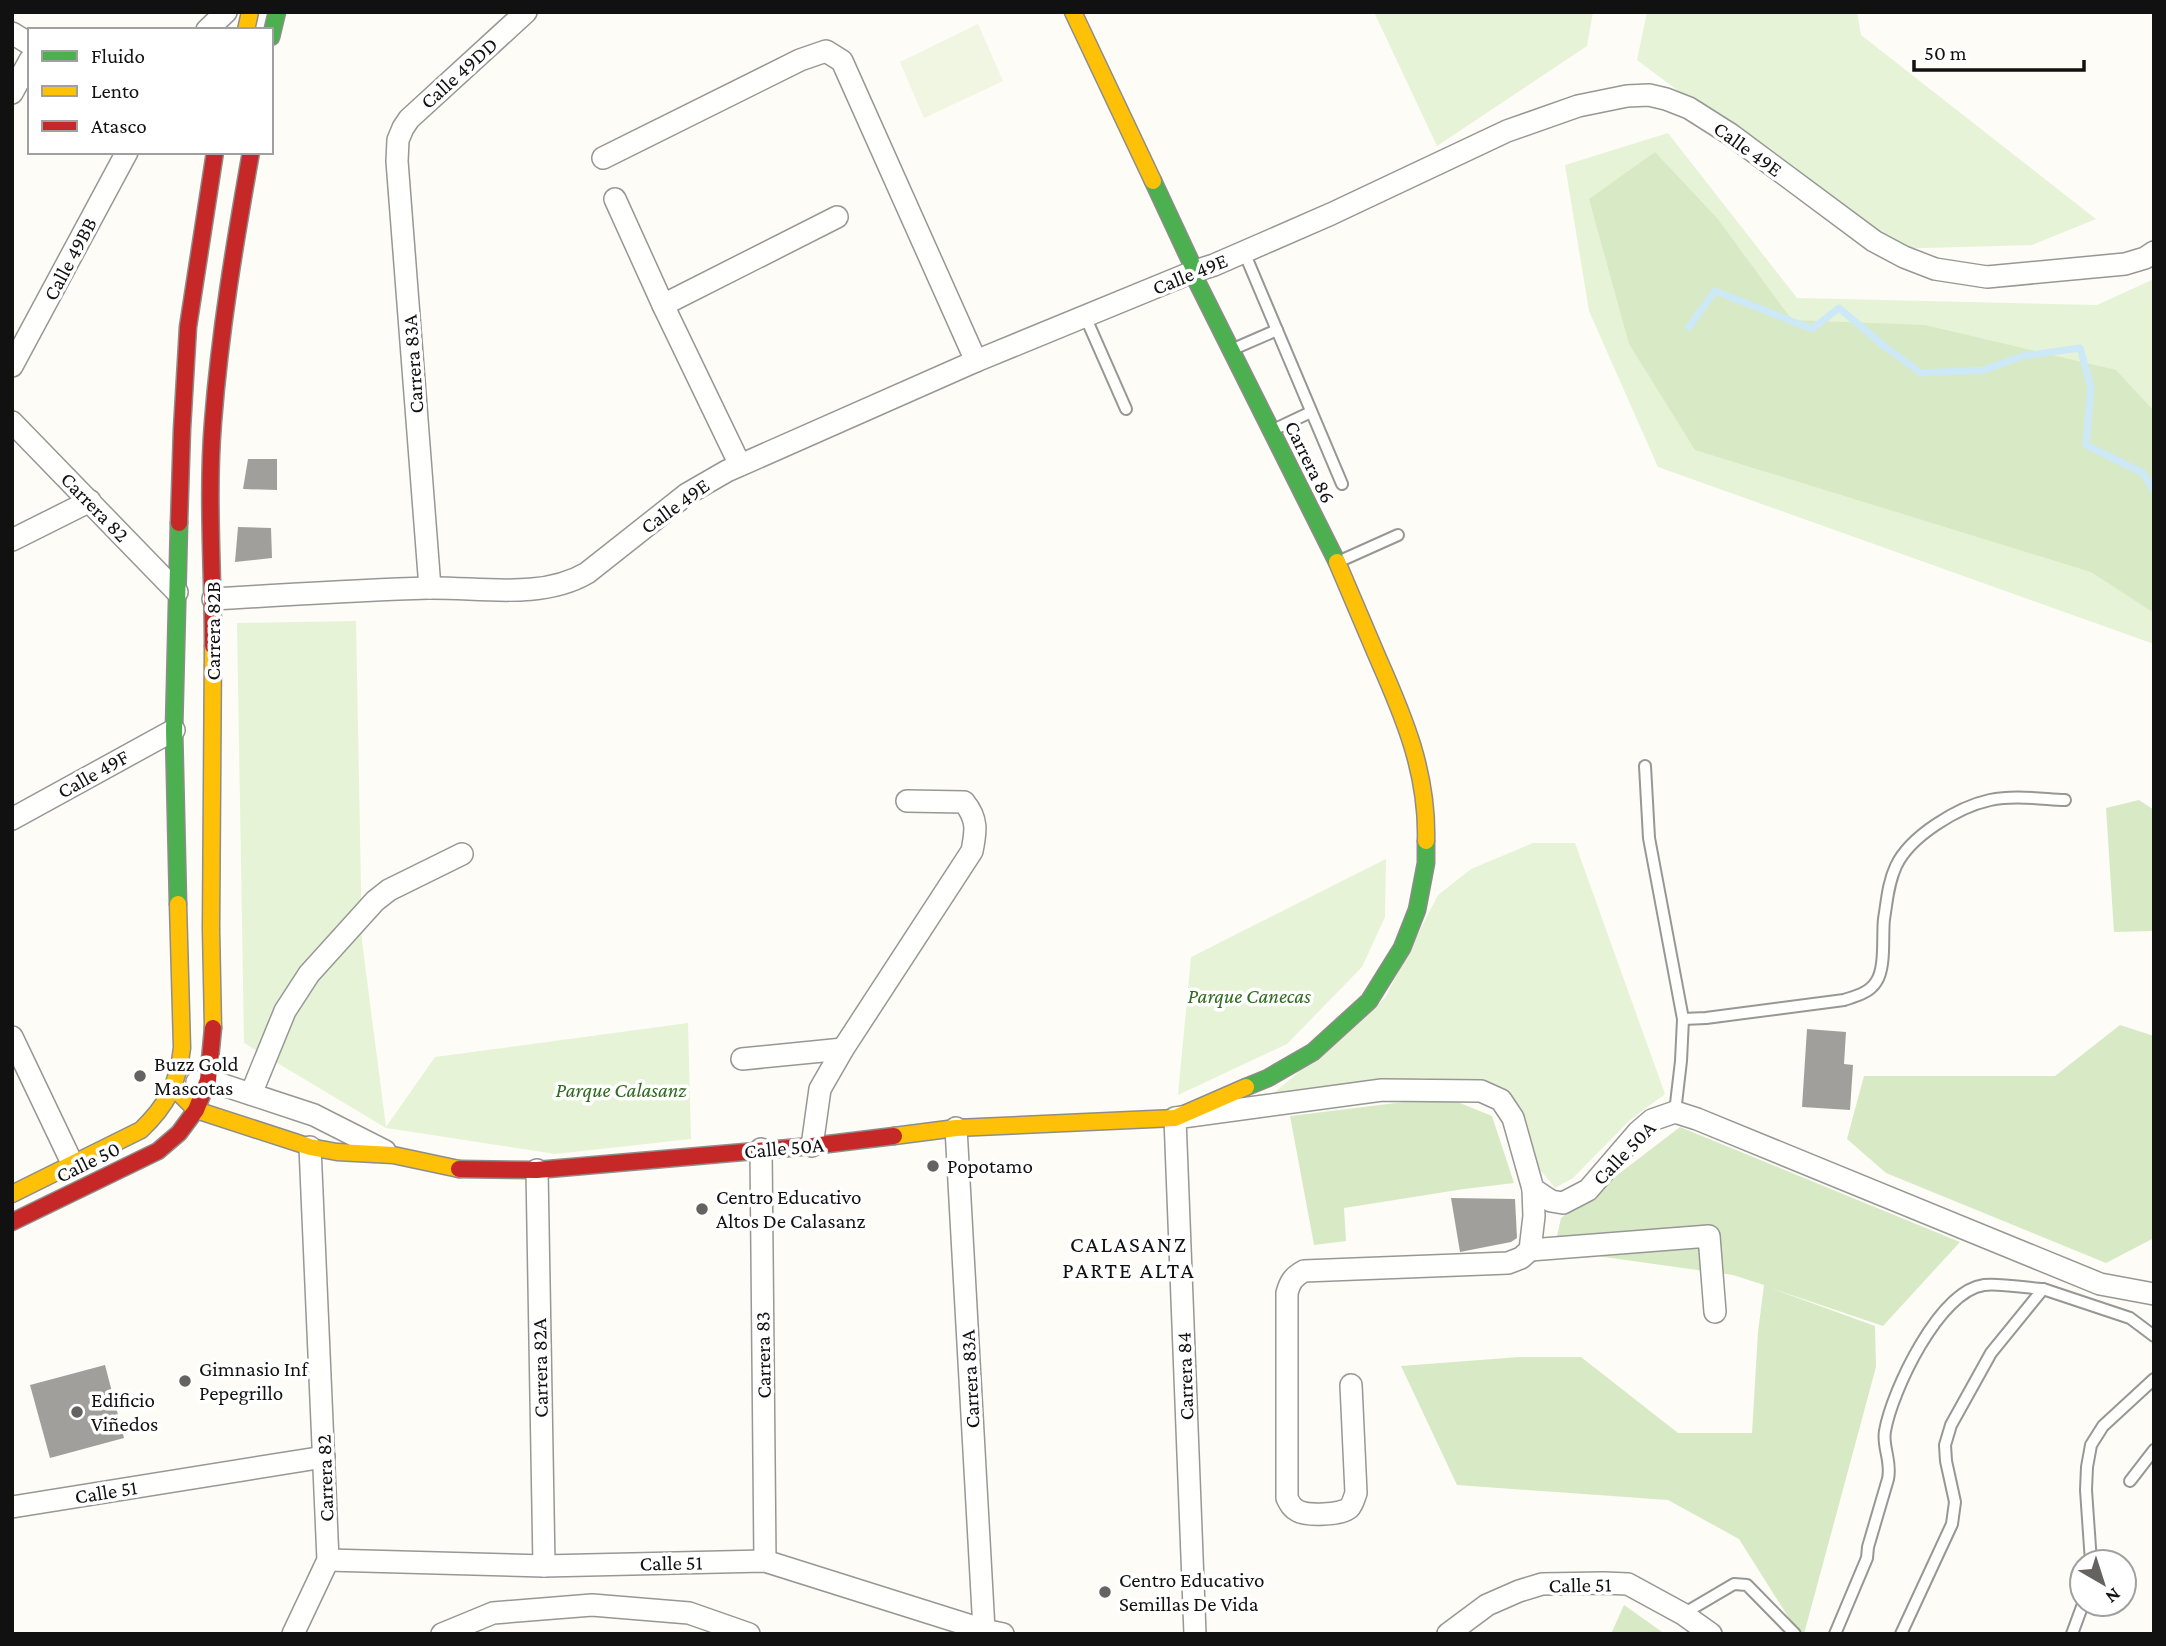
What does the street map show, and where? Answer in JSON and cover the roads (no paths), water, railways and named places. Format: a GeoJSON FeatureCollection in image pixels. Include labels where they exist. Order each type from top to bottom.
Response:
{"type":"FeatureCollection","features":[{"type":"Feature","properties":{"kind":"street"},"geometry":{"type":"LineString","coordinates":[[209,28],[226,12]]}},
{"type":"Feature","properties":{"kind":"street","name":"Calle 49DD"},"geometry":{"type":"LineString","coordinates":[[398,140],[403,128],[419,108],[526,12]]}},
{"type":"Feature","properties":{"kind":"street","name":"Carrera 86"},"geometry":{"type":"LineString","coordinates":[[1073,12],[1195,271],[1196,280],[1337,563],[1395,697],[1418,761],[1427,814],[1426,863],[1417,910],[1402,948]]}},
{"type":"Feature","properties":{"kind":"street"},"geometry":{"type":"LineString","coordinates":[[12,33],[28,43]]}},
{"type":"Feature","properties":{"kind":"street"},"geometry":{"type":"LineString","coordinates":[[603,158],[800,60],[826,51],[842,61],[976,361]]}},
{"type":"Feature","properties":{"kind":"street"},"geometry":{"type":"LineString","coordinates":[[12,93],[28,64]]}},
{"type":"Feature","properties":{"kind":"street","name":"Calle 49E"},"geometry":{"type":"LineString","coordinates":[[213,599],[430,588],[536,589],[571,583],[687,494],[740,465],[976,361],[1244,252],[1530,122],[1578,106],[1627,96],[1649,95],[1689,108],[1730,134],[1874,241],[1935,269],[1987,277],[2125,264],[2146,258],[2154,252]]}},
{"type":"Feature","properties":{"kind":"street","name":"Carrera 83A"},"geometry":{"type":"LineString","coordinates":[[398,140],[397,161],[430,588]]}},
{"type":"Feature","properties":{"kind":"street","name":"Calle 49BB"},"geometry":{"type":"LineString","coordinates":[[12,366],[126,154]]}},
{"type":"Feature","properties":{"kind":"street","name":"Carrera 82B"},"geometry":{"type":"LineString","coordinates":[[157,1115],[174,1088],[182,1048],[174,730],[182,429],[188,327],[215,154]]}},
{"type":"Feature","properties":{"kind":"street","name":"Carrera 82B"},"geometry":{"type":"LineString","coordinates":[[178,1133],[196,1110],[208,1080],[212,1053],[213,599],[210,502],[213,423],[226,296],[251,154]]}},
{"type":"Feature","properties":{"kind":"street"},"geometry":{"type":"LineString","coordinates":[[615,199],[740,465]]}},
{"type":"Feature","properties":{"kind":"street"},"geometry":{"type":"LineString","coordinates":[[663,305],[837,217]]}},
{"type":"Feature","properties":{"kind":"street","name":"Carrera 82"},"geometry":{"type":"LineString","coordinates":[[12,422],[177,592]]}},
{"type":"Feature","properties":{"kind":"street"},"geometry":{"type":"LineString","coordinates":[[12,540],[90,501]]}},
{"type":"Feature","properties":{"kind":"street","name":"Calle 49F"},"geometry":{"type":"LineString","coordinates":[[12,819],[174,730]]}},
{"type":"Feature","properties":{"kind":"street"},"geometry":{"type":"LineString","coordinates":[[812,1146],[820,1089],[972,851],[976,830],[972,812],[964,802],[907,801]]}},
{"type":"Feature","properties":{"kind":"street"},"geometry":{"type":"LineString","coordinates":[[251,1094],[285,1012],[309,974],[375,901],[389,890],[462,854]]}},
{"type":"Feature","properties":{"kind":"street","name":"Calle 50A"},"geometry":{"type":"LineString","coordinates":[[1175,1118],[1268,1078],[1313,1052],[1369,1001],[1402,948]]}},
{"type":"Feature","properties":{"kind":"street"},"geometry":{"type":"LineString","coordinates":[[12,1037],[73,1165]]}},
{"type":"Feature","properties":{"kind":"street"},"geometry":{"type":"LineString","coordinates":[[742,1059],[844,1049]]}},
{"type":"Feature","properties":{"kind":"street"},"geometry":{"type":"LineString","coordinates":[[174,1088],[208,1080]]}},
{"type":"Feature","properties":{"kind":"street","name":"Calle 50A"},"geometry":{"type":"LineString","coordinates":[[208,1080],[314,1115],[393,1155]]}},
{"type":"Feature","properties":{"kind":"street"},"geometry":{"type":"LineString","coordinates":[[174,1088],[196,1110]]}},
{"type":"Feature","properties":{"kind":"street","name":"Calle 50A"},"geometry":{"type":"LineString","coordinates":[[196,1110],[310,1147],[337,1152],[393,1155],[459,1169],[537,1170],[812,1146],[956,1128],[1175,1118],[1382,1090],[1481,1091],[1501,1100],[1513,1118],[1534,1189],[1551,1201],[1563,1203],[1577,1198],[1588,1190],[1644,1126],[1660,1116],[1675,1112],[2100,1284],[2154,1294]]}},
{"type":"Feature","properties":{"kind":"street","name":"Calle 50"},"geometry":{"type":"LineString","coordinates":[[12,1194],[141,1130],[157,1115]]}},
{"type":"Feature","properties":{"kind":"street","name":"Carrera 84"},"geometry":{"type":"LineString","coordinates":[[1175,1118],[1195,1634]]}},
{"type":"Feature","properties":{"kind":"street","name":"Carrera 83A"},"geometry":{"type":"LineString","coordinates":[[956,1128],[990,1633]]}},
{"type":"Feature","properties":{"kind":"street","name":"Calle 50"},"geometry":{"type":"LineString","coordinates":[[12,1222],[158,1151],[178,1133]]}},
{"type":"Feature","properties":{"kind":"street","name":"Carrera 82"},"geometry":{"type":"LineString","coordinates":[[293,1634],[328,1560],[310,1147]]}},
{"type":"Feature","properties":{"kind":"street","name":"Carrera 83"},"geometry":{"type":"LineString","coordinates":[[761,1149],[765,1562]]}},
{"type":"Feature","properties":{"kind":"street","name":"Carrera 82A"},"geometry":{"type":"LineString","coordinates":[[537,1170],[544,1566]]}},
{"type":"Feature","properties":{"kind":"street"},"geometry":{"type":"LineString","coordinates":[[1530,1250],[1534,1189]]}},
{"type":"Feature","properties":{"kind":"street"},"geometry":{"type":"LineString","coordinates":[[1351,1385],[1356,1493],[1354,1501],[1350,1508],[1341,1513],[1302,1513],[1291,1505],[1287,1498],[1287,1293],[1289,1283],[1304,1271],[1508,1263],[1521,1258],[1530,1250],[1709,1236],[1715,1312]]}},
{"type":"Feature","properties":{"kind":"street","name":"Calle 51"},"geometry":{"type":"LineString","coordinates":[[12,1507],[324,1457]]}},
{"type":"Feature","properties":{"kind":"street","name":"Calle 51"},"geometry":{"type":"LineString","coordinates":[[328,1560],[544,1566],[765,1562],[990,1633]]}},
{"type":"Feature","properties":{"kind":"street","name":"Calle 51"},"geometry":{"type":"LineString","coordinates":[[1448,1634],[1487,1605],[1519,1591],[1542,1584],[1604,1583],[1628,1584],[1683,1614],[1711,1634]]}},
{"type":"Feature","properties":{"kind":"street"},"geometry":{"type":"LineString","coordinates":[[442,1634],[493,1613],[592,1605],[689,1613],[749,1634]]}},
{"type":"Feature","properties":{"kind":"lane"},"geometry":{"type":"LineString","coordinates":[[1244,252],[1342,484]]}},
{"type":"Feature","properties":{"kind":"lane"},"geometry":{"type":"LineString","coordinates":[[1085,316],[1126,409]]}},
{"type":"Feature","properties":{"kind":"lane"},"geometry":{"type":"LineString","coordinates":[[1231,350],[1277,330]]}},
{"type":"Feature","properties":{"kind":"lane"},"geometry":{"type":"LineString","coordinates":[[1271,430],[1311,412]]}},
{"type":"Feature","properties":{"kind":"lane"},"geometry":{"type":"LineString","coordinates":[[1337,563],[1398,535]]}},
{"type":"Feature","properties":{"kind":"lane"},"geometry":{"type":"LineString","coordinates":[[1645,766],[1650,838],[1683,1019],[1675,1112]]}},
{"type":"Feature","properties":{"kind":"lane"},"geometry":{"type":"LineString","coordinates":[[1683,1019],[1844,1000],[1865,993],[1876,983],[1881,972],[1889,887],[1896,866],[1905,851],[1948,817],[1990,800],[2065,800]]}},
{"type":"Feature","properties":{"kind":"lane"},"geometry":{"type":"LineString","coordinates":[[1835,1634],[1867,1558],[1891,1468],[1884,1435],[1889,1413],[1933,1322],[1949,1305],[1965,1293],[1983,1285],[2043,1289],[2130,1318],[2154,1336]]}},
{"type":"Feature","properties":{"kind":"lane"},"geometry":{"type":"LineString","coordinates":[[1901,1634],[1952,1524],[1955,1502],[1945,1461],[1945,1446],[1951,1425],[1991,1353],[2043,1289]]}},
{"type":"Feature","properties":{"kind":"lane"},"geometry":{"type":"LineString","coordinates":[[2090,1548],[2086,1490],[2091,1445],[2103,1426],[2154,1379]]}},
{"type":"Feature","properties":{"kind":"lane"},"geometry":{"type":"LineString","coordinates":[[2130,1481],[2154,1450]]}},
{"type":"Feature","properties":{"kind":"lane"},"geometry":{"type":"LineString","coordinates":[[1683,1614],[1734,1584],[1747,1585],[1795,1634]]}},
{"type":"Feature","properties":{"kind":"waterway"},"geometry":{"type":"LineString","coordinates":[[1689,327],[1715,291],[1812,329],[1839,308],[1921,373],[1984,370],[2023,356],[2080,348],[2091,387],[2086,445],[2143,473],[2154,491]]}},
{"type":"Feature","properties":{"kind":"place","name":"Buzz Gold Mascotas"},"geometry":{"type":"Point","coordinates":[140,1076]}},
{"type":"Feature","properties":{"kind":"place","name":"Popotamo"},"geometry":{"type":"Point","coordinates":[933,1166]}},
{"type":"Feature","properties":{"kind":"place","name":"Centro Educativo Altos De Calasanz"},"geometry":{"type":"Point","coordinates":[702,1209]}},
{"type":"Feature","properties":{"kind":"place","name":"Gimnasio Inf Pepegrillo"},"geometry":{"type":"Point","coordinates":[185,1381]}},
{"type":"Feature","properties":{"kind":"place","name":"Edificio Viñedos"},"geometry":{"type":"Point","coordinates":[77,1412]}},
{"type":"Feature","properties":{"kind":"place","name":"Centro Educativo Semillas De Vida"},"geometry":{"type":"Point","coordinates":[1105,1592]}},
{"type":"Feature","properties":{"kind":"district","name":"CALASANZ PARTE ALTA"},"geometry":{"type":"Point","coordinates":[1129,1257]}},
{"type":"Feature","properties":{"kind":"park label","name":"Parque Canecas"},"geometry":{"type":"Point","coordinates":[1249,996]}},
{"type":"Feature","properties":{"kind":"park label","name":"Parque Calasanz"},"geometry":{"type":"Point","coordinates":[621,1090]}}]}
